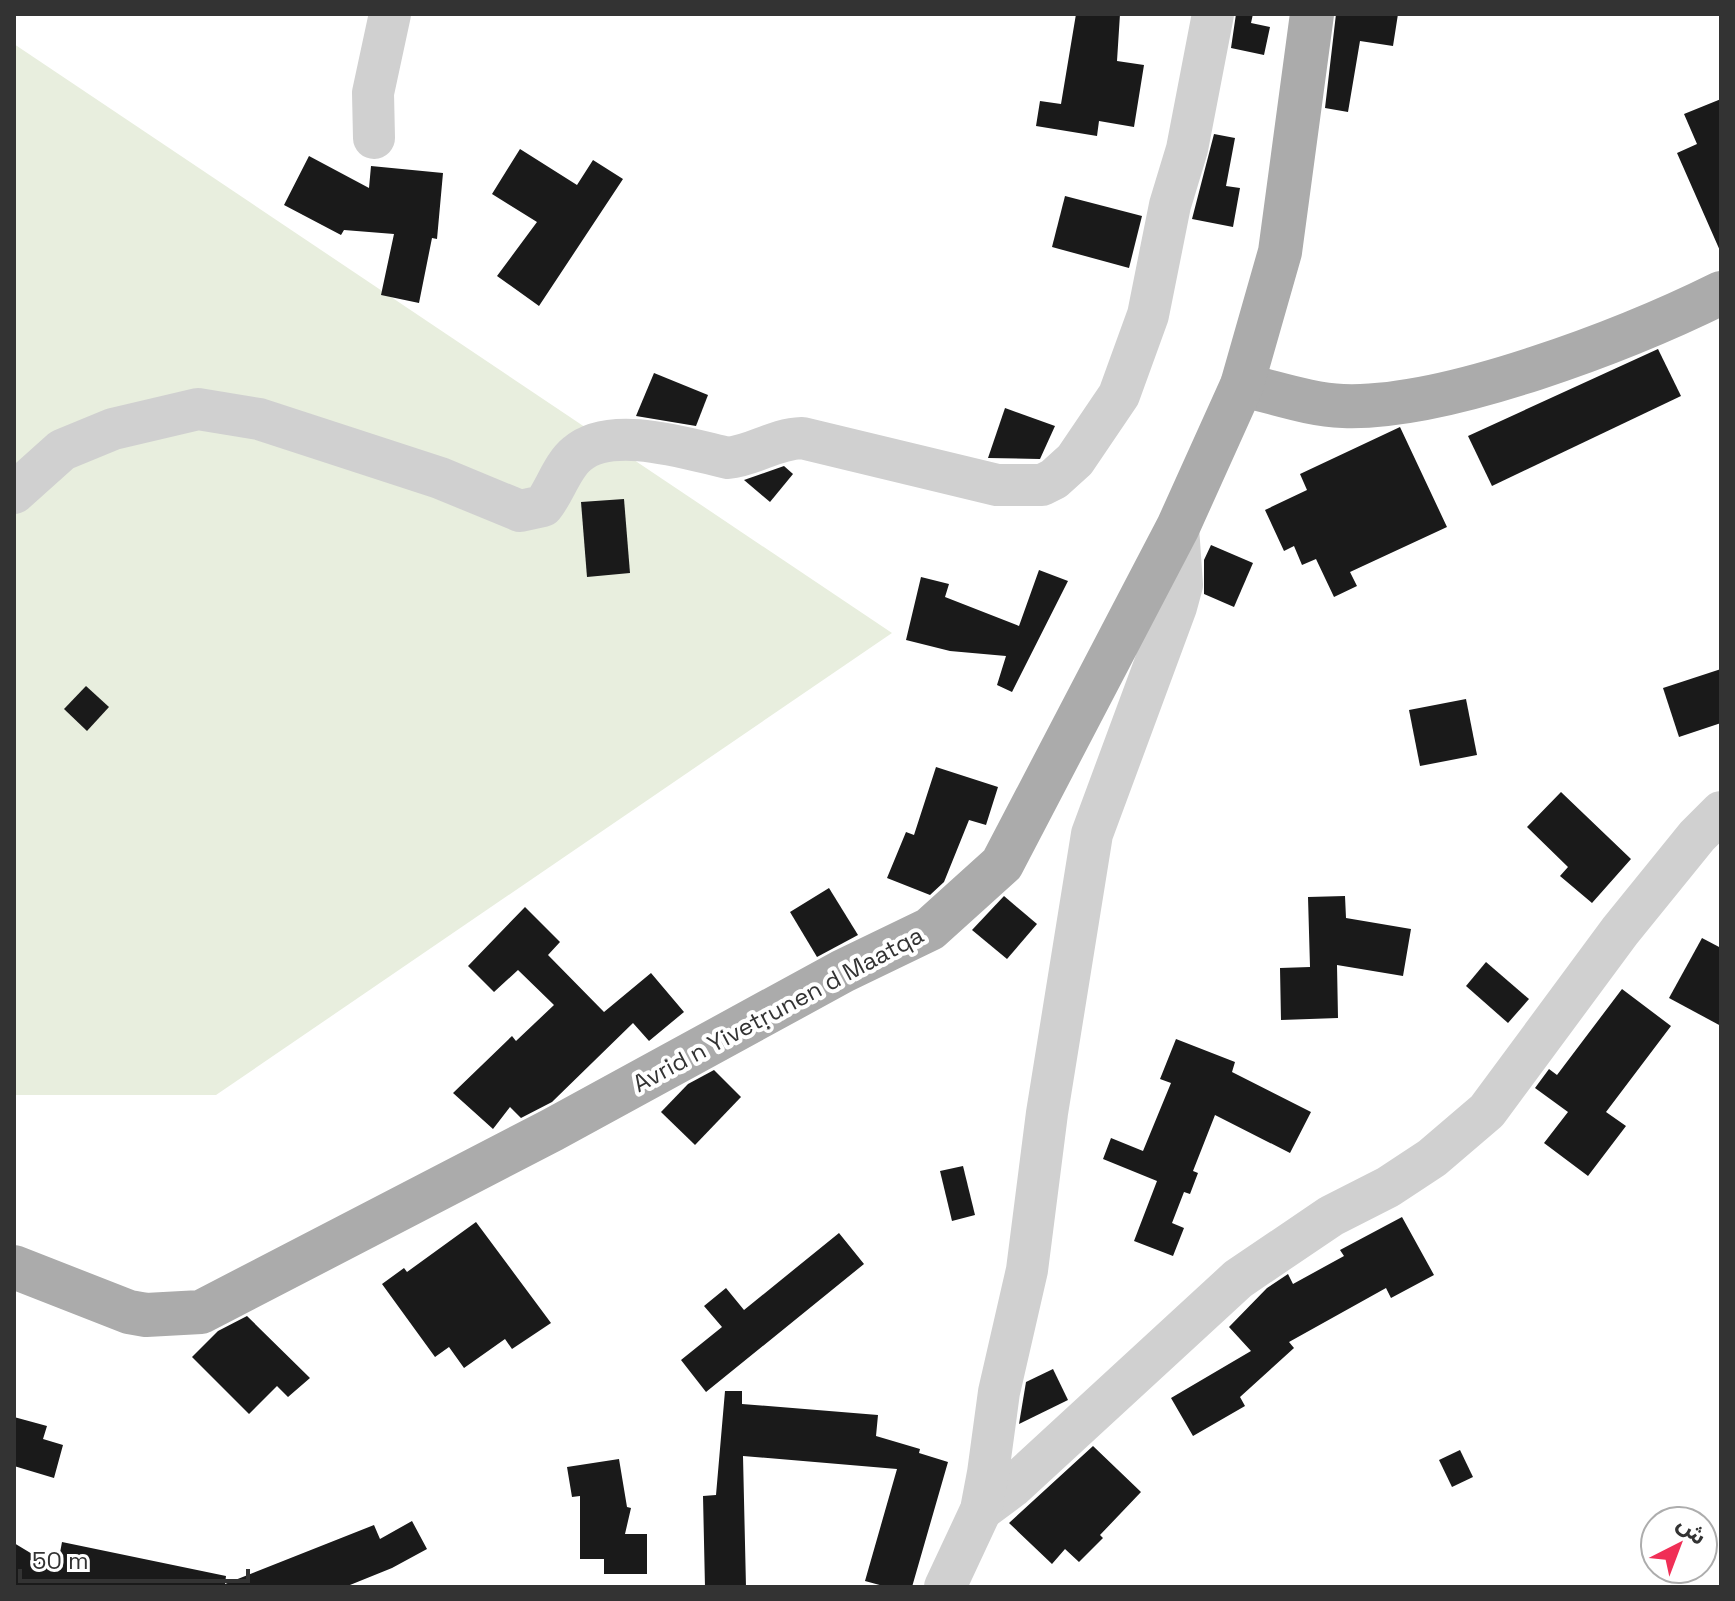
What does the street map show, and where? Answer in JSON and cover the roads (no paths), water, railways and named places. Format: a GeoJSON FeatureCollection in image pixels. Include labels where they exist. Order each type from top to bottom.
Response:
{"type":"FeatureCollection","features":[{"type":"Feature","properties":{"kind":"main road","name":"Avrid n Yivetṛunen d Maatqa"},"geometry":{"type":"LineString","coordinates":[[14,1267],[129,1312],[201,1312],[552,1130],[843,971],[930,929],[1002,864],[1178,527],[1242,385],[1280,252],[1312,14]]}},
{"type":"Feature","properties":{"kind":"main road"},"geometry":{"type":"LineString","coordinates":[[1242,385],[1342,406],[1395,403],[1464,389],[1547,362],[1683,312],[1721,293]]}},
{"type":"Feature","properties":{"kind":"street"},"geometry":{"type":"LineString","coordinates":[[374,138],[373,93],[390,14]]}},
{"type":"Feature","properties":{"kind":"street"},"geometry":{"type":"LineString","coordinates":[[14,493],[62,450],[113,429],[198,409],[259,419],[440,478],[520,511],[543,506],[574,455],[590,445],[617,439],[728,458],[747,456],[782,439],[802,438],[997,485],[1042,485],[1054,479],[1075,460],[1119,395],[1144,328],[1170,205],[1187,149],[1213,14]]}},
{"type":"Feature","properties":{"kind":"street"},"geometry":{"type":"LineString","coordinates":[[945,1587],[981,1510],[999,1392],[1027,1270],[1047,1113],[1092,834],[1176,607],[1182,585],[1178,527]]}},
{"type":"Feature","properties":{"kind":"street"},"geometry":{"type":"LineString","coordinates":[[981,1510],[1012,1487],[1238,1279],[1331,1216],[1388,1187],[1432,1158],[1487,1111],[1620,931],[1697,836],[1721,812]]}}]}
